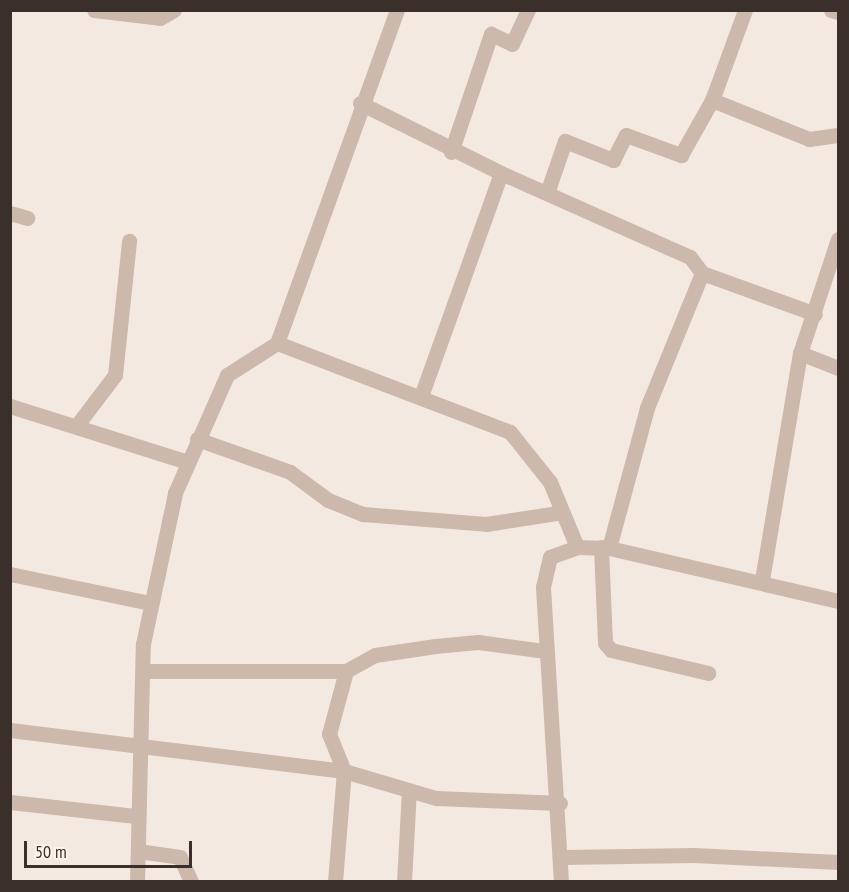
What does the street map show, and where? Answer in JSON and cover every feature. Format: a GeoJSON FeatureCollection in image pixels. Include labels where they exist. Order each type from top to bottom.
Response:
{"type":"FeatureCollection","features":[{"type":"Feature","properties":{"kind":"street"},"geometry":{"type":"LineString","coordinates":[[94,10],[160,18],[174,10]]}},
{"type":"Feature","properties":{"kind":"street"},"geometry":{"type":"LineString","coordinates":[[451,152],[491,34],[512,44],[528,10]]}},
{"type":"Feature","properties":{"kind":"street"},"geometry":{"type":"LineString","coordinates":[[548,190],[565,141],[612,160],[626,135],[681,155],[712,100],[745,10]]}},
{"type":"Feature","properties":{"kind":"street"},"geometry":{"type":"LineString","coordinates":[[831,10],[838,12]]}},
{"type":"Feature","properties":{"kind":"street"},"geometry":{"type":"LineString","coordinates":[[137,882],[138,851],[135,816],[146,671],[143,644],[175,493],[227,375],[277,343],[392,11]]}},
{"type":"Feature","properties":{"kind":"street"},"geometry":{"type":"LineString","coordinates":[[712,100],[809,140],[838,135]]}},
{"type":"Feature","properties":{"kind":"street"},"geometry":{"type":"LineString","coordinates":[[360,103],[451,152],[548,190],[690,257],[702,273],[815,314]]}},
{"type":"Feature","properties":{"kind":"street"},"geometry":{"type":"LineString","coordinates":[[421,397],[501,173]]}},
{"type":"Feature","properties":{"kind":"street"},"geometry":{"type":"LineString","coordinates":[[10,213],[27,218]]}},
{"type":"Feature","properties":{"kind":"street"},"geometry":{"type":"LineString","coordinates":[[762,580],[800,353],[815,314],[838,239]]}},
{"type":"Feature","properties":{"kind":"street"},"geometry":{"type":"LineString","coordinates":[[77,425],[115,375],[129,241]]}},
{"type":"Feature","properties":{"kind":"street"},"geometry":{"type":"LineString","coordinates":[[702,273],[646,408],[605,547],[605,643],[611,650],[708,673]]}},
{"type":"Feature","properties":{"kind":"street"},"geometry":{"type":"LineString","coordinates":[[277,343],[342,372],[421,397],[510,432],[550,482],[558,513],[577,547]]}},
{"type":"Feature","properties":{"kind":"street"},"geometry":{"type":"LineString","coordinates":[[800,353],[838,368]]}},
{"type":"Feature","properties":{"kind":"street"},"geometry":{"type":"LineString","coordinates":[[10,406],[77,425],[188,462]]}},
{"type":"Feature","properties":{"kind":"street"},"geometry":{"type":"LineString","coordinates":[[197,439],[290,471],[328,500],[363,514],[486,524],[558,513]]}},
{"type":"Feature","properties":{"kind":"street"},"geometry":{"type":"LineString","coordinates":[[561,882],[563,856],[560,803],[545,651],[543,587],[550,557],[577,547],[605,547],[762,580],[838,601]]}},
{"type":"Feature","properties":{"kind":"street"},"geometry":{"type":"LineString","coordinates":[[10,574],[150,603]]}},
{"type":"Feature","properties":{"kind":"street"},"geometry":{"type":"LineString","coordinates":[[146,671],[346,671],[375,655],[478,642],[545,651]]}},
{"type":"Feature","properties":{"kind":"street"},"geometry":{"type":"LineString","coordinates":[[335,882],[344,771],[329,734],[346,671]]}},
{"type":"Feature","properties":{"kind":"street"},"geometry":{"type":"LineString","coordinates":[[10,730],[139,744],[344,771],[436,798],[560,803]]}},
{"type":"Feature","properties":{"kind":"street"},"geometry":{"type":"LineString","coordinates":[[404,882],[409,790]]}},
{"type":"Feature","properties":{"kind":"street"},"geometry":{"type":"LineString","coordinates":[[10,802],[135,816]]}},
{"type":"Feature","properties":{"kind":"street"},"geometry":{"type":"LineString","coordinates":[[138,851],[180,857],[191,882]]}},
{"type":"Feature","properties":{"kind":"street"},"geometry":{"type":"LineString","coordinates":[[563,856],[694,855],[838,862]]}}]}
